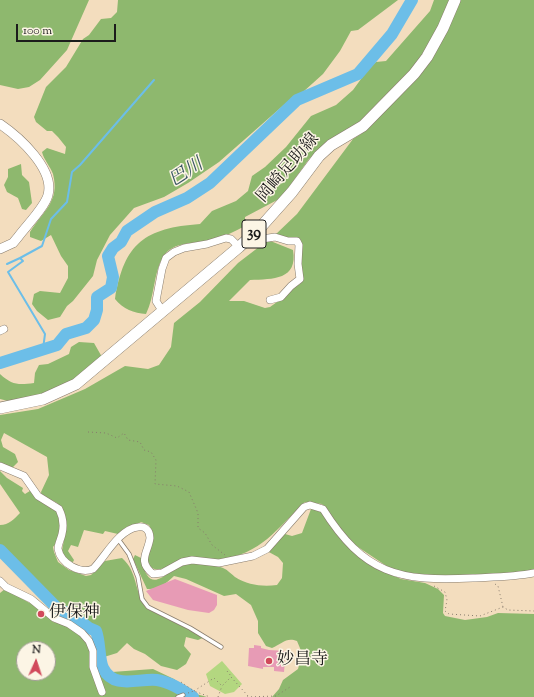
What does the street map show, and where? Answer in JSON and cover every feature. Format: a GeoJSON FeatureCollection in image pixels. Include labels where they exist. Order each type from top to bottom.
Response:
{"type":"FeatureCollection","features":[{"type":"Feature","properties":{"kind":"main road","name":"岡崎足助線"},"geometry":{"type":"LineString","coordinates":[[0,408],[43,399],[76,384],[255,233],[292,192],[319,156],[331,145],[363,126],[414,74],[427,56],[443,28],[455,0]]}},
{"type":"Feature","properties":{"kind":"street"},"geometry":{"type":"LineString","coordinates":[[0,124],[9,130],[43,166],[47,174],[50,188],[46,201],[18,237],[13,242],[0,248]]}},
{"type":"Feature","properties":{"kind":"street"},"geometry":{"type":"LineString","coordinates":[[255,233],[262,239],[279,238],[288,241],[297,241],[299,245],[298,264],[300,280],[291,286],[281,297],[270,300]]}},
{"type":"Feature","properties":{"kind":"street"},"geometry":{"type":"LineString","coordinates":[[163,312],[156,301],[162,269],[166,258],[184,248],[207,244],[226,238],[231,239],[239,247]]}},
{"type":"Feature","properties":{"kind":"street"},"geometry":{"type":"LineString","coordinates":[[0,466],[24,476],[38,496],[59,509],[63,525],[63,534],[58,547],[60,554],[70,566],[83,571],[93,569],[118,539],[138,527],[144,527],[148,530],[150,537],[145,551],[145,560],[147,569],[153,574],[162,573],[182,562],[192,560],[219,563],[253,556],[267,549],[304,507],[310,505],[323,509],[334,526],[351,546],[369,560],[398,574],[415,579],[430,579],[486,578],[534,573]]}},
{"type":"Feature","properties":{"kind":"street"},"geometry":{"type":"LineString","coordinates":[[0,581],[6,588],[31,599],[54,618],[69,624],[82,633],[89,641],[93,651],[93,667],[102,692]]}},
{"type":"Feature","properties":{"kind":"lane"},"geometry":{"type":"LineString","coordinates":[[118,539],[129,554],[138,577],[142,599],[148,606],[190,628],[221,647]]}},
{"type":"Feature","properties":{"kind":"lane"},"geometry":{"type":"LineString","coordinates":[[178,697],[184,695]]}},
{"type":"Feature","properties":{"kind":"path"},"geometry":{"type":"LineString","coordinates":[[88,432],[106,433],[118,438],[124,433],[128,440],[140,442],[144,450],[151,452],[156,460],[156,484],[177,486],[189,492],[198,513],[198,528],[206,533],[212,545],[224,553],[229,561]]}},
{"type":"Feature","properties":{"kind":"path"},"geometry":{"type":"LineString","coordinates":[[486,578],[489,583],[498,586],[503,607],[508,610],[534,611]]}},
{"type":"Feature","properties":{"kind":"path"},"geometry":{"type":"LineString","coordinates":[[430,579],[431,584],[446,592],[447,600],[445,611],[449,614],[480,616],[503,607]]}},
{"type":"Feature","properties":{"kind":"path"},"geometry":{"type":"LineString","coordinates":[[227,671],[248,697],[276,696],[290,687]]}},
{"type":"Feature","properties":{"kind":"path"},"geometry":{"type":"LineString","coordinates":[[218,697],[222,686],[231,677]]}},
{"type":"Feature","properties":{"kind":"path"},"geometry":{"type":"LineString","coordinates":[[193,691],[214,678],[222,686]]}},
{"type":"Feature","properties":{"kind":"path"},"geometry":{"type":"LineString","coordinates":[[181,682],[193,691],[210,697]]}},
{"type":"Feature","properties":{"kind":"green space"},"geometry":{"type":"Polygon","coordinates":[[[0,0],[89,0],[67,50],[40,80],[29,87],[18,89],[0,85],[0,0]]]}},
{"type":"Feature","properties":{"kind":"green space"},"geometry":{"type":"Polygon","coordinates":[[[118,0],[398,0],[358,30],[351,31],[340,51],[323,74],[303,92],[286,103],[219,162],[164,197],[134,208],[110,235],[97,260],[93,276],[73,301],[67,306],[60,317],[48,320],[37,311],[32,304],[34,294],[40,291],[60,293],[68,278],[68,266],[61,256],[51,235],[41,241],[30,237],[30,232],[49,206],[54,192],[55,184],[53,174],[42,152],[47,148],[65,154],[66,147],[52,131],[47,131],[36,122],[34,117],[46,87],[66,67],[83,39],[89,35],[101,19],[111,18],[117,12],[118,0]]]}},
{"type":"Feature","properties":{"kind":"green space"},"geometry":{"type":"Polygon","coordinates":[[[434,0],[451,0],[432,43],[411,69],[355,126],[323,147],[309,159],[281,198],[245,217],[245,226],[233,232],[211,240],[178,245],[167,252],[163,257],[157,271],[151,300],[146,314],[129,310],[115,299],[124,264],[131,252],[140,242],[151,235],[165,230],[181,226],[200,224],[212,211],[236,201],[248,191],[252,176],[265,167],[286,147],[311,116],[336,105],[353,90],[369,68],[376,62],[386,61],[430,11],[434,0]]]}},
{"type":"Feature","properties":{"kind":"green space"},"geometry":{"type":"Polygon","coordinates":[[[458,0],[534,0],[534,570],[505,574],[438,576],[400,572],[388,567],[355,545],[336,525],[322,504],[305,502],[276,531],[258,546],[234,557],[210,560],[191,557],[165,568],[155,569],[151,567],[147,559],[152,536],[151,531],[149,525],[141,522],[118,534],[105,531],[103,534],[84,530],[78,547],[71,545],[68,551],[74,560],[73,562],[67,561],[62,551],[65,526],[63,513],[57,503],[42,497],[41,492],[49,475],[47,457],[4,433],[1,440],[3,447],[15,454],[18,462],[13,467],[4,467],[0,464],[0,415],[38,409],[85,389],[125,366],[148,369],[159,365],[171,347],[174,323],[200,302],[238,263],[268,240],[293,250],[294,260],[292,267],[282,276],[250,280],[229,301],[244,301],[265,308],[270,307],[284,297],[289,290],[300,284],[302,279],[300,266],[301,246],[275,235],[297,214],[353,139],[361,134],[431,61],[458,0]]]}},
{"type":"Feature","properties":{"kind":"green space"},"geometry":{"type":"Polygon","coordinates":[[[21,164],[22,175],[29,182],[32,203],[26,210],[22,209],[18,198],[7,192],[4,185],[8,177],[8,169],[21,164]]]}},
{"type":"Feature","properties":{"kind":"green space"},"geometry":{"type":"Polygon","coordinates":[[[79,342],[94,343],[102,357],[72,383],[16,403],[0,399],[0,374],[12,382],[24,384],[34,383],[35,373],[39,365],[48,364],[69,354],[71,347],[79,342]]]}},
{"type":"Feature","properties":{"kind":"green space"},"geometry":{"type":"Polygon","coordinates":[[[0,471],[7,478],[23,488],[22,491],[25,494],[33,489],[40,501],[58,512],[60,531],[58,539],[53,547],[58,562],[69,570],[86,576],[91,575],[105,561],[122,558],[131,569],[139,595],[146,608],[205,637],[198,640],[186,637],[184,646],[191,654],[186,664],[177,670],[161,666],[127,643],[117,653],[104,657],[102,643],[97,630],[54,603],[50,594],[22,571],[9,554],[0,546],[0,525],[9,523],[20,513],[0,484],[0,471]]]}},
{"type":"Feature","properties":{"kind":"green space"},"geometry":{"type":"Polygon","coordinates":[[[311,509],[321,511],[351,550],[371,565],[401,579],[425,583],[438,589],[444,595],[443,613],[445,616],[465,620],[487,617],[498,613],[534,614],[534,697],[272,697],[279,689],[283,680],[298,669],[302,653],[297,641],[287,640],[272,648],[266,646],[258,633],[258,621],[251,605],[236,594],[224,596],[186,579],[174,576],[165,584],[155,589],[147,589],[133,559],[135,555],[141,558],[145,571],[150,578],[155,580],[184,565],[196,563],[220,567],[240,580],[250,584],[266,586],[277,585],[282,578],[283,563],[278,557],[267,551],[285,534],[292,536],[302,533],[311,509]]]}},
{"type":"Feature","properties":{"kind":"green space"},"geometry":{"type":"Polygon","coordinates":[[[5,589],[42,610],[53,622],[67,625],[81,635],[88,643],[91,652],[92,669],[112,672],[153,669],[174,679],[196,694],[207,697],[0,697],[0,593],[5,589]]]}},
{"type":"Feature","properties":{"kind":"green space"},"geometry":{"type":"Polygon","coordinates":[[[222,661],[242,684],[234,692],[225,694],[210,686],[206,674],[222,661]]]}},
{"type":"Feature","properties":{"kind":"building"},"geometry":{"type":"Polygon","coordinates":[[[175,579],[217,595],[217,605],[214,610],[209,613],[188,610],[153,600],[146,591],[175,579]]]}},
{"type":"Feature","properties":{"kind":"building"},"geometry":{"type":"Polygon","coordinates":[[[254,645],[261,646],[261,648],[269,650],[286,651],[284,672],[274,671],[274,667],[263,667],[263,669],[248,666],[249,648],[254,648],[254,645]]]}},
{"type":"Feature","properties":{"kind":"waterway","name":"巴川"},"geometry":{"type":"LineString","coordinates":[[0,363],[57,345],[66,334],[86,328],[94,320],[97,310],[97,297],[111,288],[113,277],[108,256],[113,248],[121,242],[127,231],[155,212],[187,198],[210,183],[297,100],[358,74],[392,34],[412,0]]}},
{"type":"Feature","properties":{"kind":"waterway"},"geometry":{"type":"LineString","coordinates":[[43,349],[45,334],[8,272],[23,261],[20,258],[42,246],[51,219],[67,202],[72,172],[80,165],[154,80]]}},
{"type":"Feature","properties":{"kind":"waterway"},"geometry":{"type":"LineString","coordinates":[[7,264],[20,258]]}},
{"type":"Feature","properties":{"kind":"waterway"},"geometry":{"type":"LineString","coordinates":[[0,550],[58,609],[72,615],[89,628],[96,631],[103,668],[113,679],[127,682],[150,680],[162,681],[193,697]]}},
{"type":"Feature","properties":{"kind":"place","name":"伊保神"},"geometry":{"type":"Point","coordinates":[41,614]}},
{"type":"Feature","properties":{"kind":"place","name":"妙昌寺"},"geometry":{"type":"Point","coordinates":[269,661]}}]}
